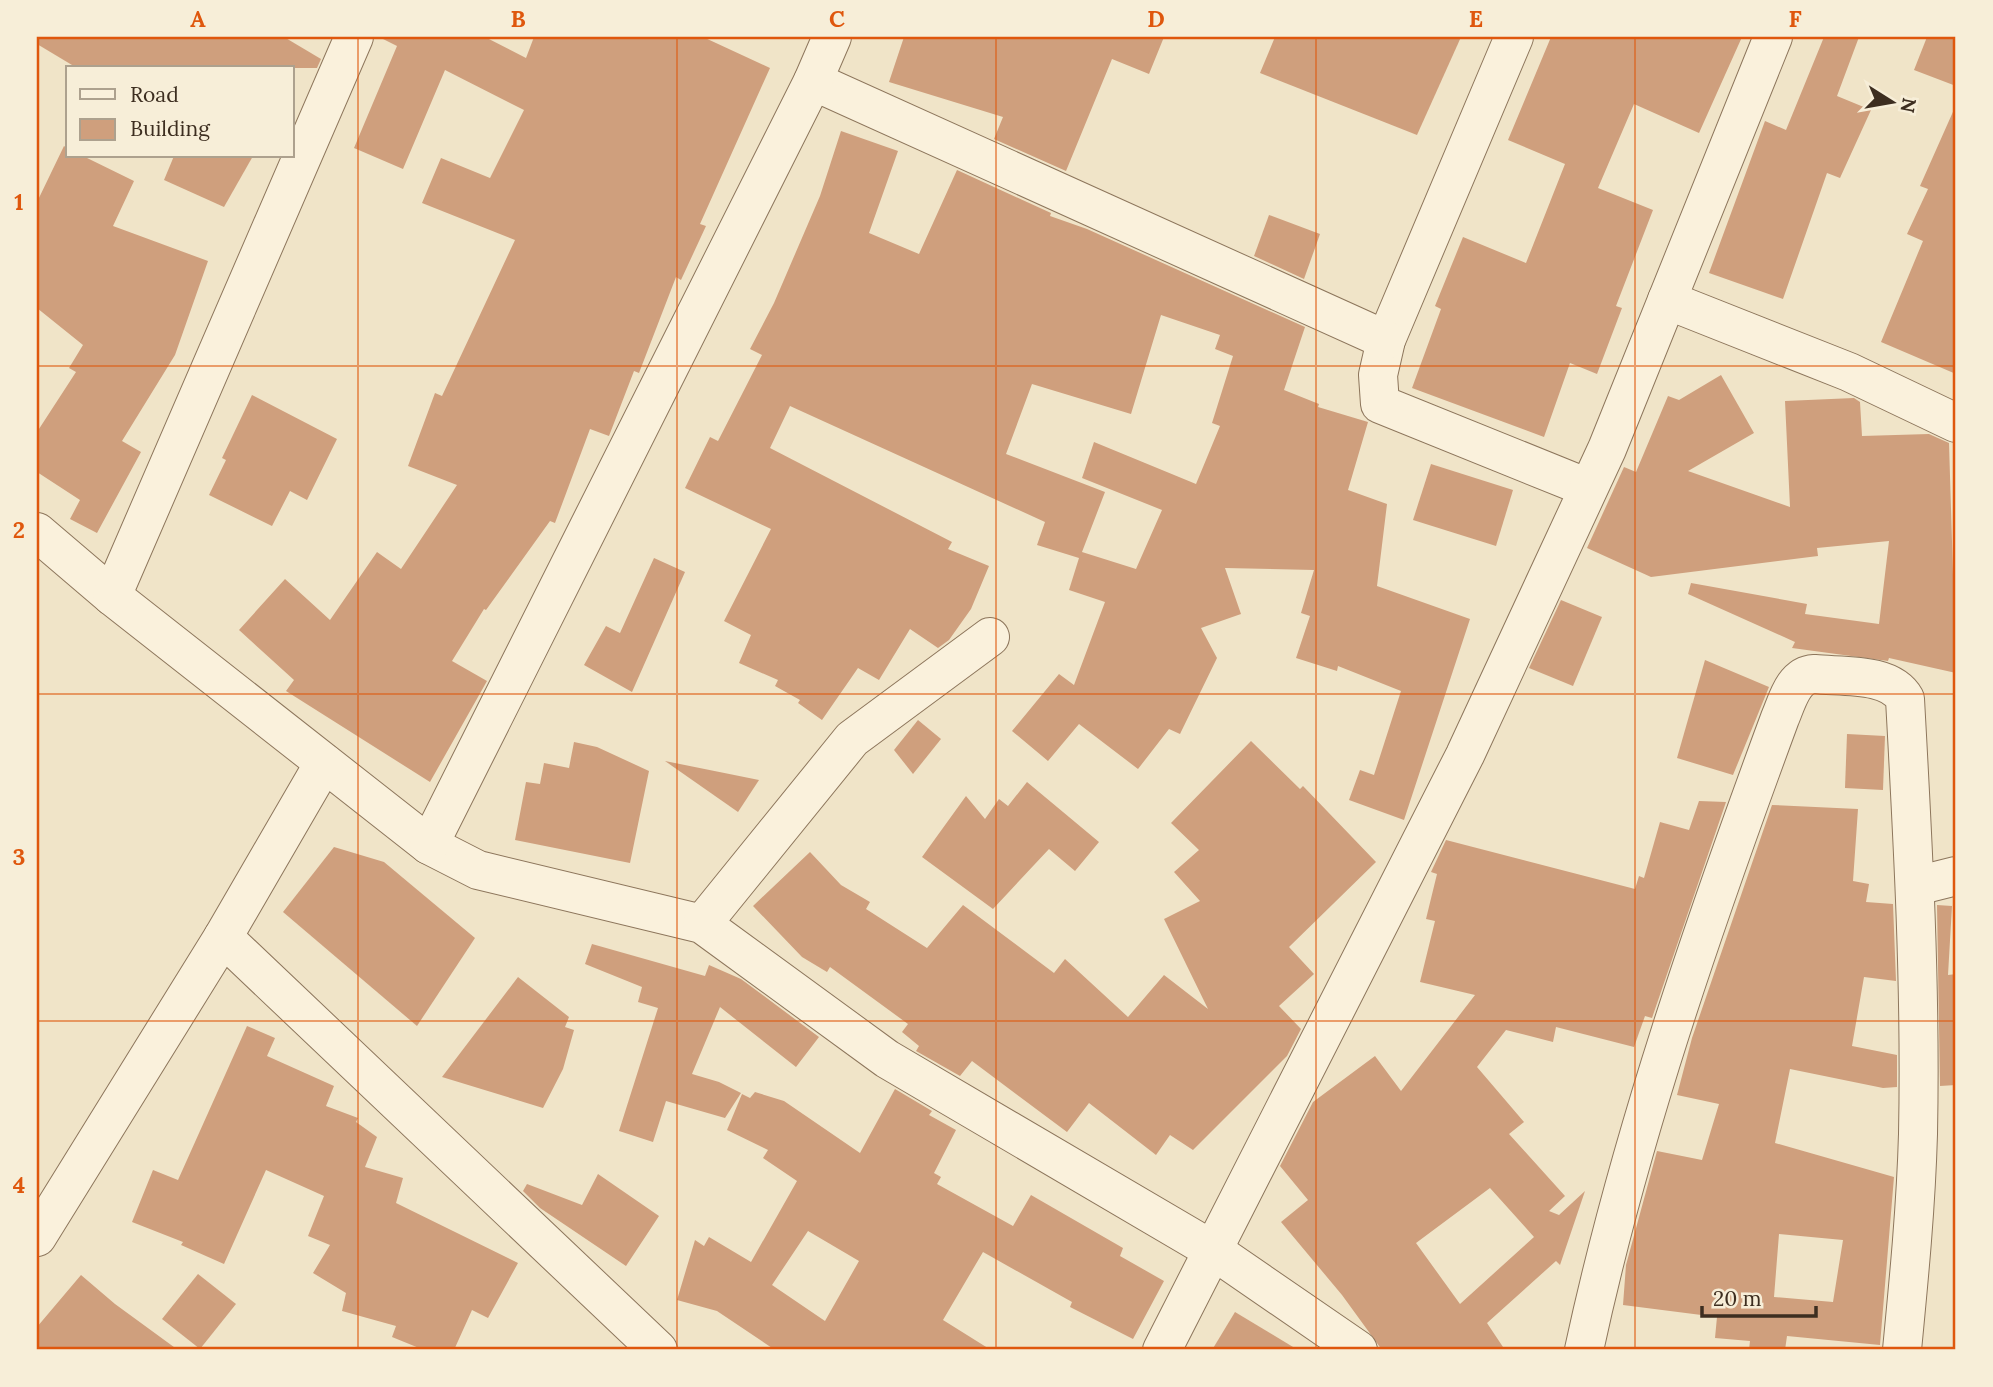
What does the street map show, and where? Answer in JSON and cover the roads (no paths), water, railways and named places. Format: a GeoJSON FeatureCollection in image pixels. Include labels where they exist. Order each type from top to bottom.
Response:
{"type":"FeatureCollection","features":[{"type":"Feature","properties":{"kind":"street"},"geometry":{"type":"LineString","coordinates":[[112,596],[354,37]]}},
{"type":"Feature","properties":{"kind":"street"},"geometry":{"type":"LineString","coordinates":[[429,845],[813,81],[832,37]]}},
{"type":"Feature","properties":{"kind":"street"},"geometry":{"type":"LineString","coordinates":[[1514,37],[1386,340],[1378,375],[1380,404],[1588,488]]}},
{"type":"Feature","properties":{"kind":"street"},"geometry":{"type":"LineString","coordinates":[[1162,1350],[1465,755],[1588,488],[1668,300],[1773,37]]}},
{"type":"Feature","properties":{"kind":"street"},"geometry":{"type":"LineString","coordinates":[[813,81],[1386,340]]}},
{"type":"Feature","properties":{"kind":"street"},"geometry":{"type":"LineString","coordinates":[[1668,300],[1849,372],[1956,423]]}},
{"type":"Feature","properties":{"kind":"street"},"geometry":{"type":"LineString","coordinates":[[37,532],[112,596],[429,845],[478,870],[702,923],[887,1059],[1214,1251],[1358,1350]]}},
{"type":"Feature","properties":{"kind":"street"},"geometry":{"type":"LineString","coordinates":[[702,923],[852,739],[990,638]]}},
{"type":"Feature","properties":{"kind":"street"},"geometry":{"type":"LineString","coordinates":[[1584,1350],[1600,1273],[1674,1024],[1780,718],[1797,682],[1806,675],[1888,682],[1900,689],[1905,699],[1916,886],[1918,1135],[1912,1247],[1902,1350]]}},
{"type":"Feature","properties":{"kind":"street"},"geometry":{"type":"LineString","coordinates":[[37,1237],[223,937],[324,763]]}},
{"type":"Feature","properties":{"kind":"street"},"geometry":{"type":"LineString","coordinates":[[1916,886],[1956,876]]}},
{"type":"Feature","properties":{"kind":"street"},"geometry":{"type":"LineString","coordinates":[[223,937],[658,1350]]}}]}
